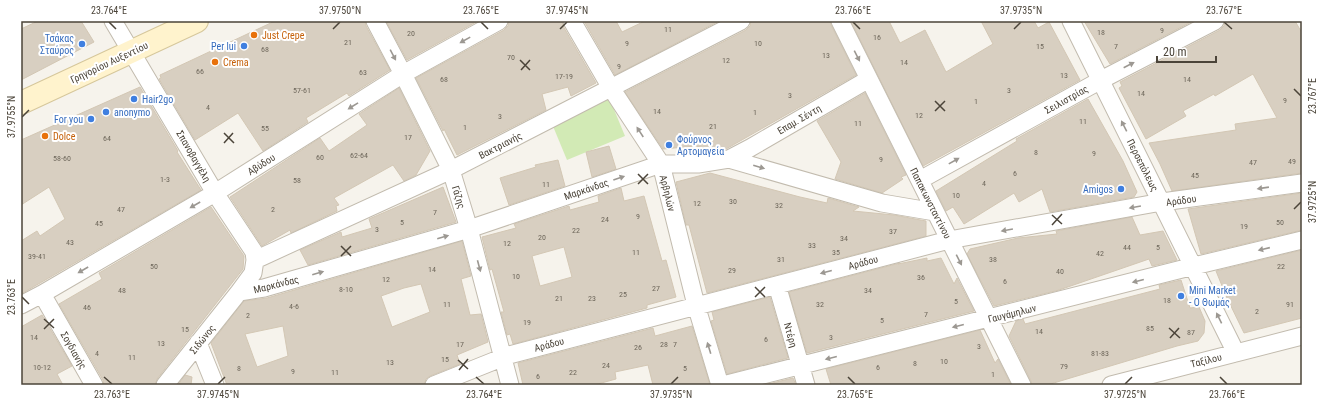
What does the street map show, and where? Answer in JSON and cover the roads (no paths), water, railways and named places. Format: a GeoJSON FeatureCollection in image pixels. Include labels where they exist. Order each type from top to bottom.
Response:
{"type":"FeatureCollection","features":[{"type":"Feature","properties":{"kind":"street","name":"Σπανοβαγγέλη"},"geometry":{"type":"LineString","coordinates":[[114,21],[215,193],[254,256]]}},
{"type":"Feature","properties":{"kind":"street","name":"Γρηγορίου Αυξεντίου"},"geometry":{"type":"LineString","coordinates":[[21,103],[197,21]]}},
{"type":"Feature","properties":{"kind":"street","name":"Γάζης"},"geometry":{"type":"LineString","coordinates":[[375,21],[451,170],[469,229],[510,385]]}},
{"type":"Feature","properties":{"kind":"street","name":"Αβύδου"},"geometry":{"type":"LineString","coordinates":[[21,305],[215,193],[403,74],[499,21]]}},
{"type":"Feature","properties":{"kind":"street","name":"Αρβηλών"},"geometry":{"type":"LineString","coordinates":[[572,21],[611,88],[661,164],[696,306],[721,385]]}},
{"type":"Feature","properties":{"kind":"street","name":"Βακτριανής"},"geometry":{"type":"LineString","coordinates":[[254,256],[451,170],[741,21]]}},
{"type":"Feature","properties":{"kind":"street","name":"Παπακωνσταντίνου"},"geometry":{"type":"LineString","coordinates":[[840,21],[1022,385]]}},
{"type":"Feature","properties":{"kind":"street","name":"Περσεπόλεως"},"geometry":{"type":"LineString","coordinates":[[1071,21],[1236,353]]}},
{"type":"Feature","properties":{"kind":"street","name":"Σειλιστρίας"},"geometry":{"type":"LineString","coordinates":[[920,180],[1101,80],[1215,21]]}},
{"type":"Feature","properties":{"kind":"street","name":"Επαμ. Σέντη"},"geometry":{"type":"LineString","coordinates":[[729,159],[869,79]]}},
{"type":"Feature","properties":{"kind":"street","name":"Μαρκάνδας"},"geometry":{"type":"LineString","coordinates":[[239,292],[264,288],[469,229],[661,164],[698,164],[729,159],[882,203],[935,212]]}},
{"type":"Feature","properties":{"kind":"street","name":"Αράδου"},"geometry":{"type":"LineString","coordinates":[[434,385],[503,357],[777,284],[950,240],[1162,202],[1302,183]]}},
{"type":"Feature","properties":{"kind":"street","name":"Γαυγάμηλων"},"geometry":{"type":"LineString","coordinates":[[721,385],[1302,240]]}},
{"type":"Feature","properties":{"kind":"street"},"geometry":{"type":"LineString","coordinates":[[239,292],[253,273],[254,256]]}},
{"type":"Feature","properties":{"kind":"street","name":"Ντέρη"},"geometry":{"type":"LineString","coordinates":[[777,284],[806,385]]}},
{"type":"Feature","properties":{"kind":"street","name":"Σιδώνος"},"geometry":{"type":"LineString","coordinates":[[165,385],[239,292]]}},
{"type":"Feature","properties":{"kind":"street","name":"Σογδιανής"},"geometry":{"type":"LineString","coordinates":[[42,294],[94,385]]}},
{"type":"Feature","properties":{"kind":"street","name":"Ταξίλου"},"geometry":{"type":"LineString","coordinates":[[1111,385],[1302,336]]}},
{"type":"Feature","properties":{"kind":"street"},"geometry":{"type":"LineString","coordinates":[[198,343],[214,385]]}},
{"type":"Feature","properties":{"kind":"place","name":"Just Crepe"},"geometry":{"type":"Point","coordinates":[254,35]}},
{"type":"Feature","properties":{"kind":"place","name":"Τσάκας Σταύρος"},"geometry":{"type":"Point","coordinates":[82,44]}},
{"type":"Feature","properties":{"kind":"place","name":"Per lui"},"geometry":{"type":"Point","coordinates":[244,46]}},
{"type":"Feature","properties":{"kind":"place","name":"Crema"},"geometry":{"type":"Point","coordinates":[215,62]}},
{"type":"Feature","properties":{"kind":"place","name":"Hair2go"},"geometry":{"type":"Point","coordinates":[134,99]}},
{"type":"Feature","properties":{"kind":"place","name":"anonymo"},"geometry":{"type":"Point","coordinates":[106,112]}},
{"type":"Feature","properties":{"kind":"place","name":"For you"},"geometry":{"type":"Point","coordinates":[91,119]}},
{"type":"Feature","properties":{"kind":"place","name":"Dolce"},"geometry":{"type":"Point","coordinates":[45,136]}},
{"type":"Feature","properties":{"kind":"place","name":"Φούρνος Αρτομαγεία"},"geometry":{"type":"Point","coordinates":[669,145]}},
{"type":"Feature","properties":{"kind":"place","name":"Amigos"},"geometry":{"type":"Point","coordinates":[1121,189]}},
{"type":"Feature","properties":{"kind":"place","name":"Mini Market - Ο Θωμάς"},"geometry":{"type":"Point","coordinates":[1181,296]}}]}
